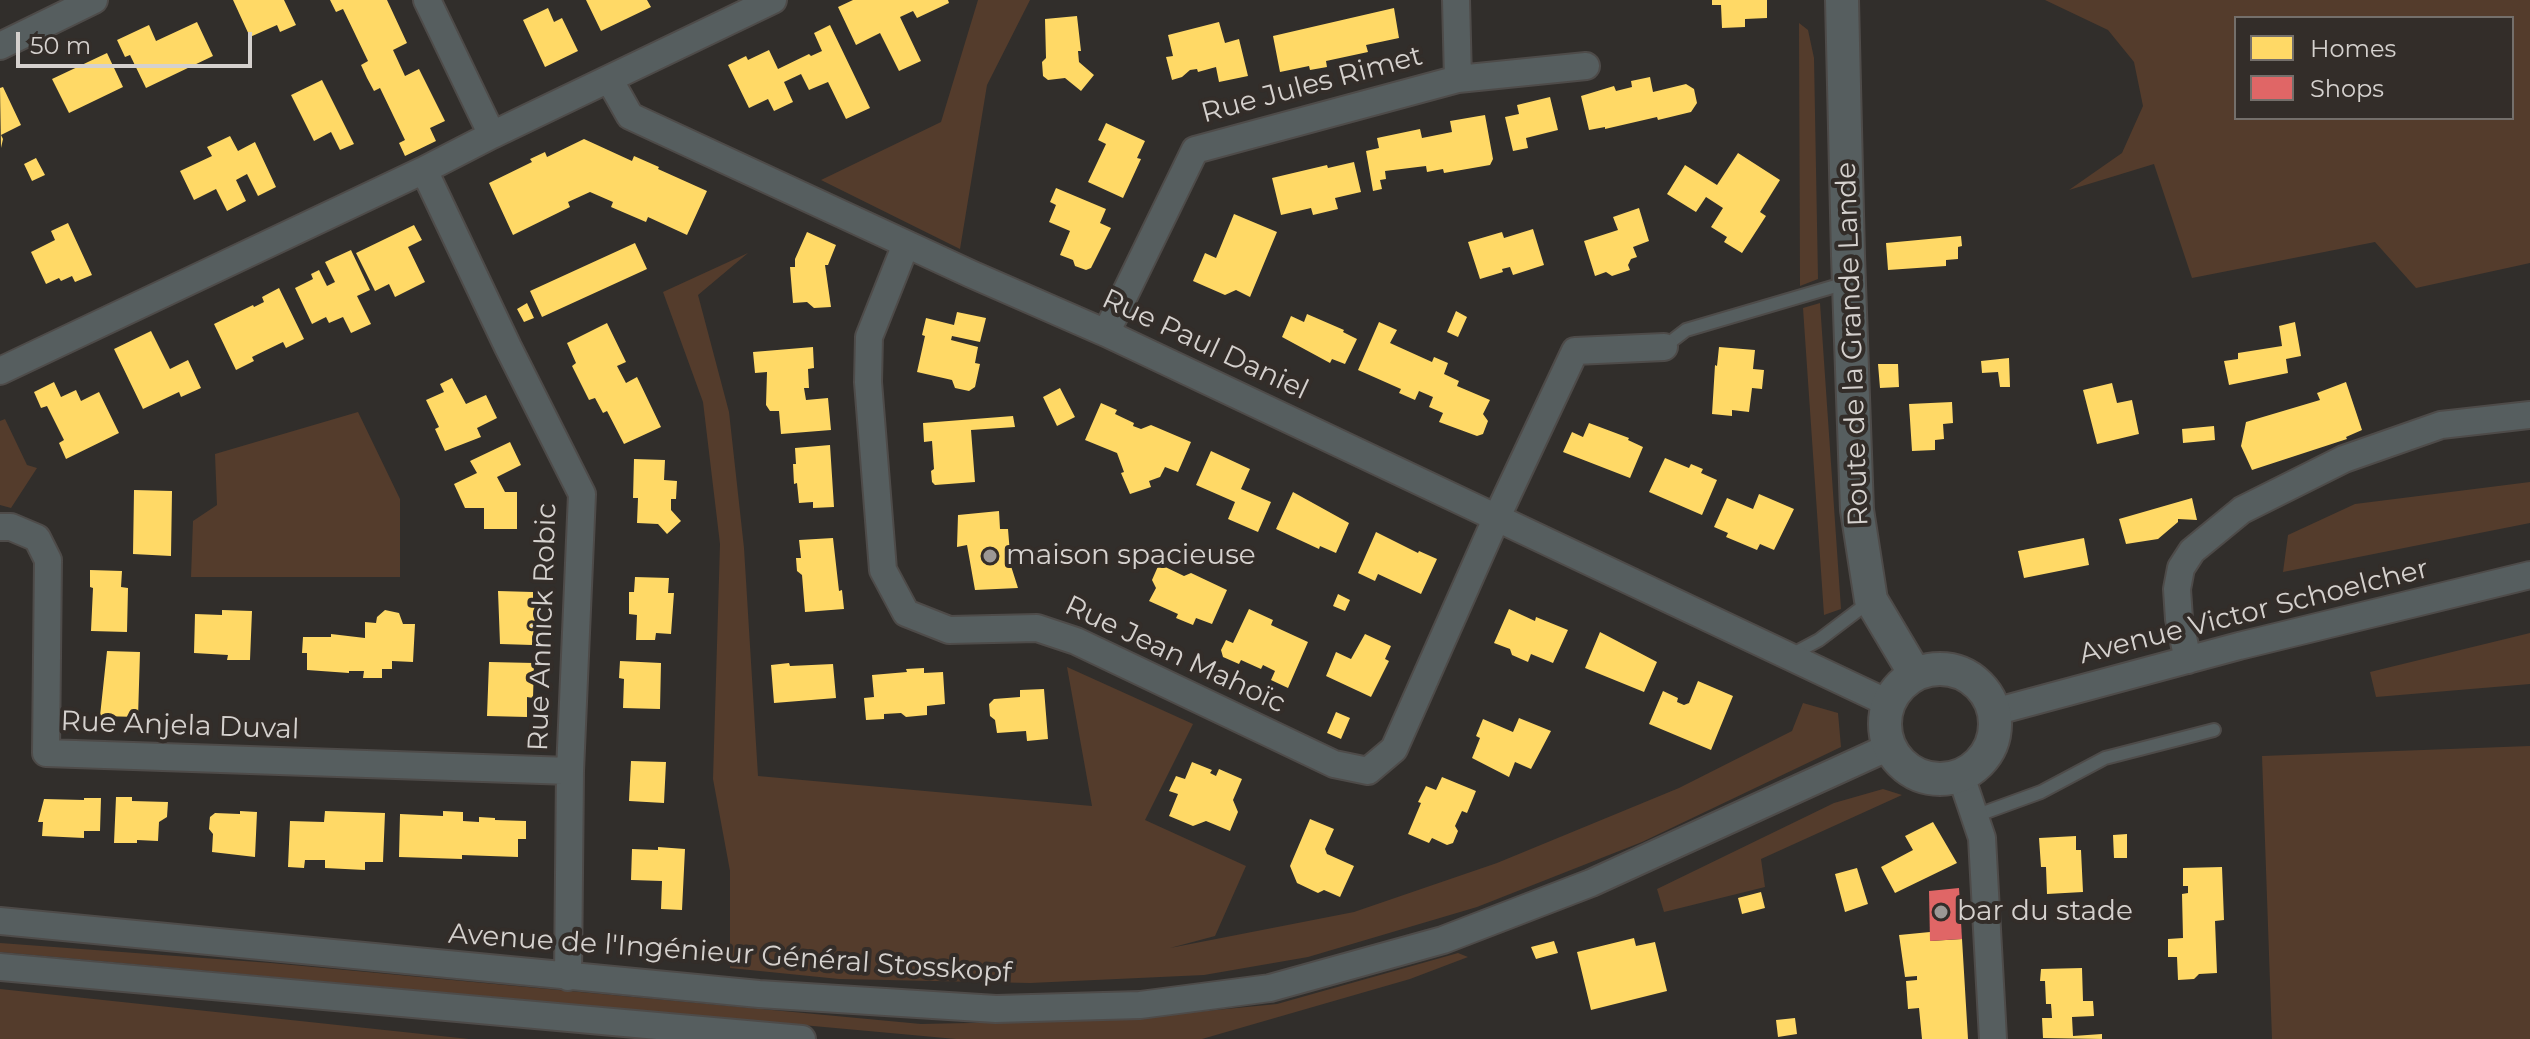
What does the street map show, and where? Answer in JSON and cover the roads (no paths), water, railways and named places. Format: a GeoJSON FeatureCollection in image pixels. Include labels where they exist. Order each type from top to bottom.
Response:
{"type":"FeatureCollection","features":[{"type":"Feature","properties":{"kind":"street"},"geometry":{"type":"LineString","coordinates":[[0,46],[94,0]]}},
{"type":"Feature","properties":{"kind":"street"},"geometry":{"type":"LineString","coordinates":[[427,0],[492,135]]}},
{"type":"Feature","properties":{"kind":"street"},"geometry":{"type":"LineString","coordinates":[[0,371],[773,0]]}},
{"type":"Feature","properties":{"kind":"street","name":"Rue Jules Rimet"},"geometry":{"type":"LineString","coordinates":[[1456,0],[1458,79]]}},
{"type":"Feature","properties":{"kind":"street","name":"Route de la Grande Lande"},"geometry":{"type":"LineString","coordinates":[[1842,0],[1857,510],[1871,600],[1915,674]]}},
{"type":"Feature","properties":{"kind":"street","name":"Rue Jules Rimet"},"geometry":{"type":"LineString","coordinates":[[1106,333],[1195,150],[1458,79],[1586,66]]}},
{"type":"Feature","properties":{"kind":"street","name":"Rue Paul Daniel"},"geometry":{"type":"LineString","coordinates":[[609,79],[630,116],[1106,333],[1888,703]]}},
{"type":"Feature","properties":{"kind":"street","name":"Rue Annick Robic"},"geometry":{"type":"LineString","coordinates":[[424,170],[582,494],[570,771],[568,977]]}},
{"type":"Feature","properties":{"kind":"street","name":"Rue Jean Mahoïc"},"geometry":{"type":"LineString","coordinates":[[906,244],[869,337],[868,382],[883,570],[906,613],[949,630],[1037,628],[1076,641],[1334,764],[1368,771],[1394,749],[1496,519]]}},
{"type":"Feature","properties":{"kind":"street"},"geometry":{"type":"LineString","coordinates":[[1496,519],[1575,351],[1664,347]]}},
{"type":"Feature","properties":{"kind":"street"},"geometry":{"type":"LineString","coordinates":[[2188,660],[2179,619],[2177,589],[2181,568],[2192,551],[2242,510],[2344,459],[2441,425],[2530,415]]}},
{"type":"Feature","properties":{"kind":"street","name":"Rue Anjela Duval"},"geometry":{"type":"LineString","coordinates":[[0,527],[11,527],[37,538],[48,560],[46,753],[570,771]]}},
{"type":"Feature","properties":{"kind":"street","name":"Avenue Victor Schoelcher"},"geometry":{"type":"LineString","coordinates":[[1994,712],[2530,575]]}},
{"type":"Feature","properties":{"kind":"street"},"geometry":{"type":"LineString","coordinates":[[1940,669],[1964,674],[1983,690],[1994,712],[1994,738],[1982,761],[1961,776],[1940,780],[1919,776],[1901,764],[1889,747],[1884,725],[1888,703],[1899,686],[1915,674],[1940,669]]}},
{"type":"Feature","properties":{"kind":"street","name":"Avenue de l'Ingénieur Général Stosskopf"},"geometry":{"type":"LineString","coordinates":[[0,921],[759,994],[996,1009],[1140,1005],[1270,988],[1443,940],[1576,889],[1889,747]]}},
{"type":"Feature","properties":{"kind":"street"},"geometry":{"type":"LineString","coordinates":[[1961,776],[1982,838],[1993,1039]]}},
{"type":"Feature","properties":{"kind":"street"},"geometry":{"type":"LineString","coordinates":[[0,967],[802,1039]]}},
{"type":"Feature","properties":{"kind":"lane"},"geometry":{"type":"LineString","coordinates":[[1664,347],[1686,330],[1849,282]]}},
{"type":"Feature","properties":{"kind":"lane"},"geometry":{"type":"LineString","coordinates":[[1789,656],[1819,640],[1871,600]]}},
{"type":"Feature","properties":{"kind":"lane"},"geometry":{"type":"LineString","coordinates":[[1975,816],[2041,792],[2105,758],[2214,730]]}},
{"type":"Feature","properties":{"kind":"place","name":"maison spacieuse"},"geometry":{"type":"Point","coordinates":[990,556]}},
{"type":"Feature","properties":{"kind":"place","name":"bar du stade"},"geometry":{"type":"Point","coordinates":[1941,912]}}]}
